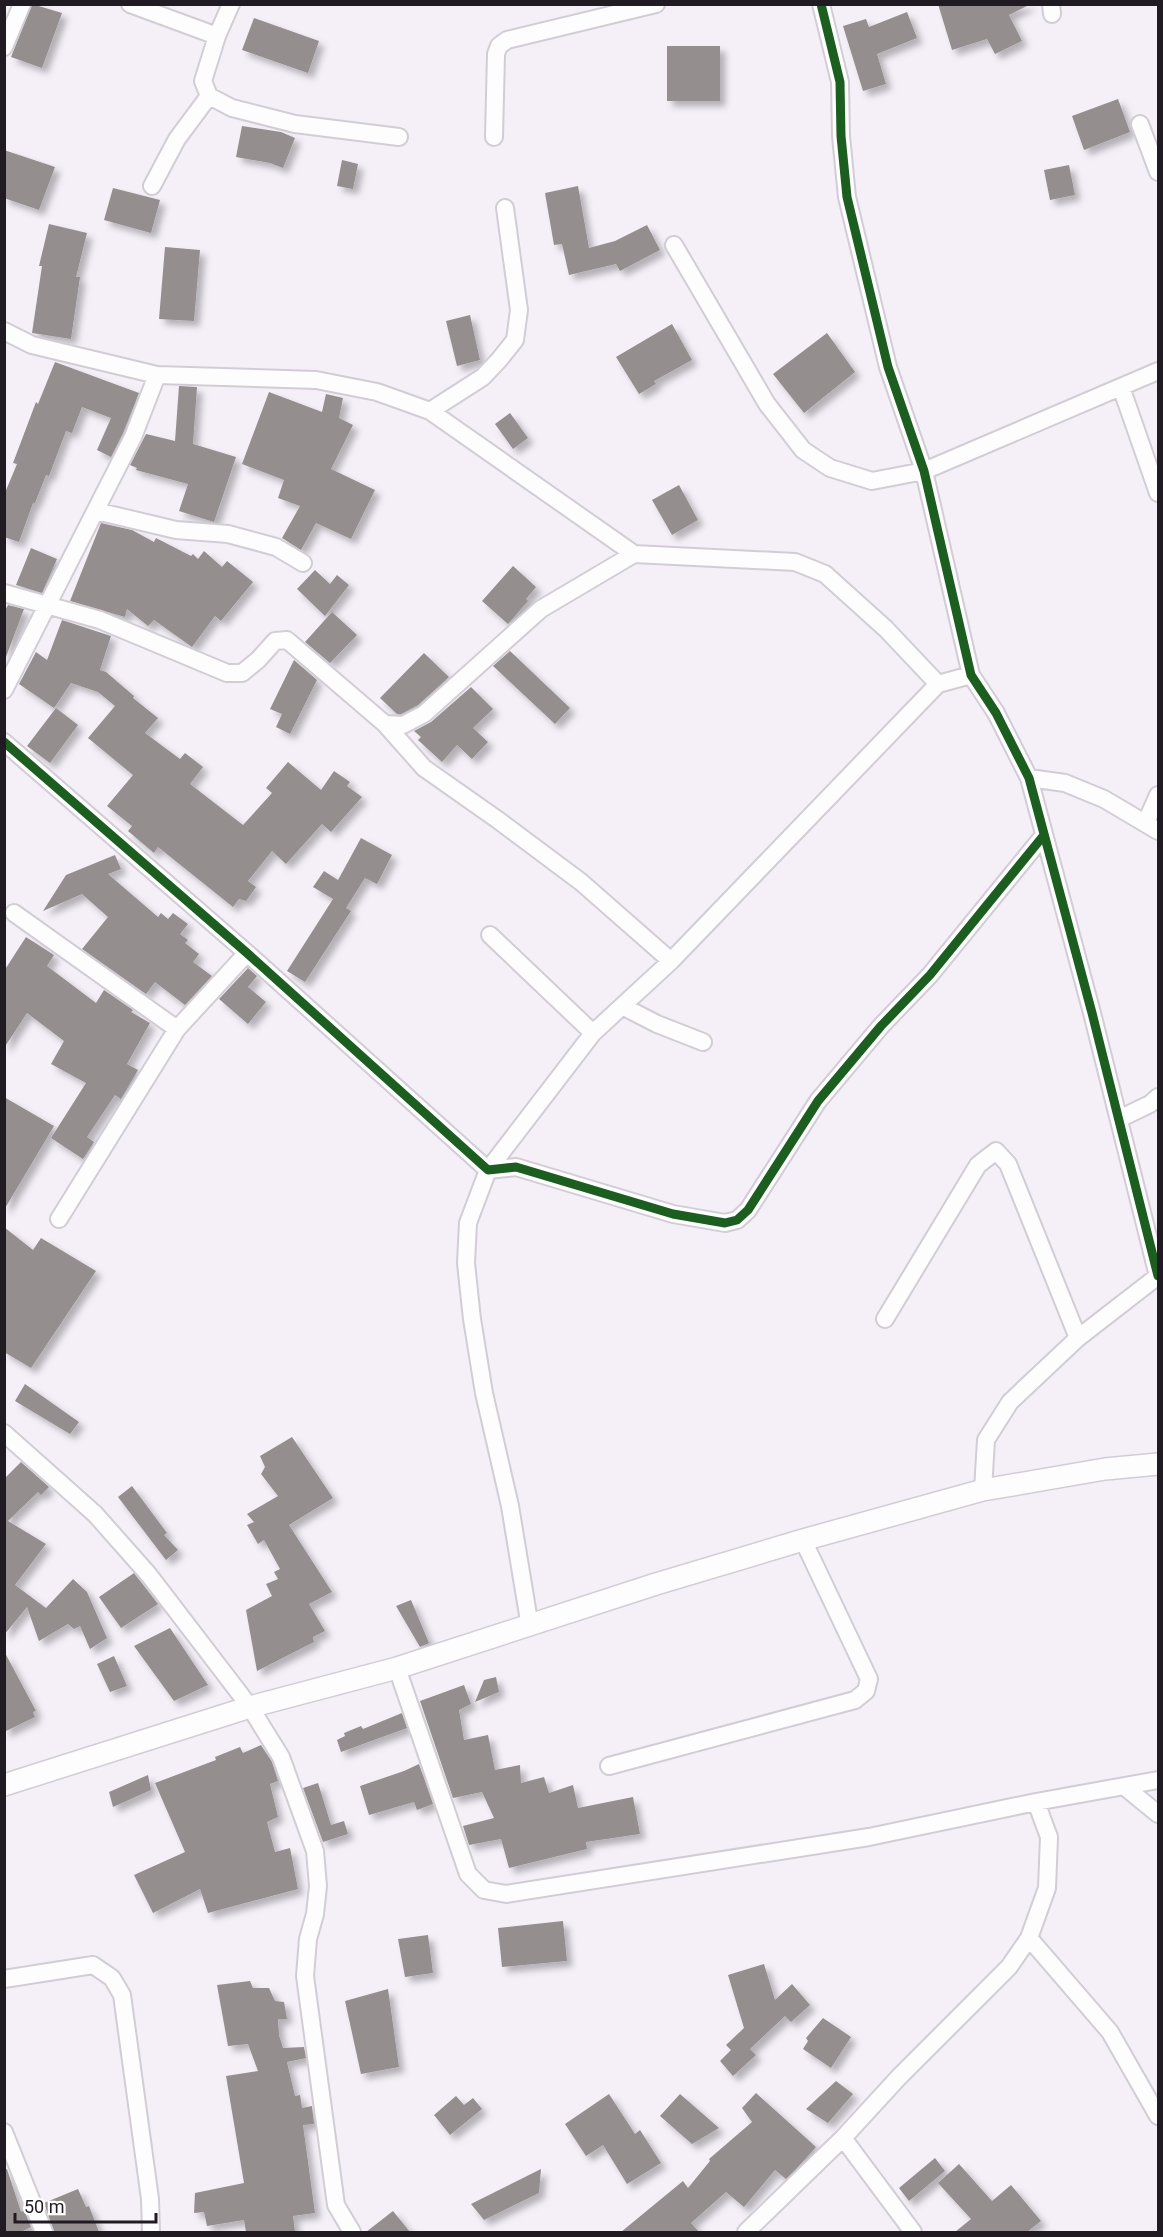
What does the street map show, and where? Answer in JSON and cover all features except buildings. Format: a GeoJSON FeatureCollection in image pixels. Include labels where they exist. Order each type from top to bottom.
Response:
{"type":"FeatureCollection","features":[{"type":"Feature","properties":{"kind":"street"},"geometry":{"type":"LineString","coordinates":[[4,47],[22,4]]}},
{"type":"Feature","properties":{"kind":"street"},"geometry":{"type":"LineString","coordinates":[[130,4],[217,36]]}},
{"type":"Feature","properties":{"kind":"street"},"geometry":{"type":"LineString","coordinates":[[231,4],[217,36],[202,81],[209,96],[232,108],[295,124],[399,137]]}},
{"type":"Feature","properties":{"kind":"street"},"geometry":{"type":"LineString","coordinates":[[494,137],[496,54],[499,46],[507,40],[656,4]]}},
{"type":"Feature","properties":{"kind":"street"},"geometry":{"type":"LineString","coordinates":[[821,4],[840,82],[841,136],[847,197],[888,367],[924,471],[971,675],[996,713],[1029,778],[1158,1276],[1078,1338],[1010,1402],[986,1440],[984,1490]]}},
{"type":"Feature","properties":{"kind":"street"},"geometry":{"type":"LineString","coordinates":[[152,186],[177,139],[209,96]]}},
{"type":"Feature","properties":{"kind":"street"},"geometry":{"type":"LineString","coordinates":[[1140,124],[1158,172]]}},
{"type":"Feature","properties":{"kind":"street"},"geometry":{"type":"LineString","coordinates":[[430,411],[483,377],[515,340],[519,310],[505,208]]}},
{"type":"Feature","properties":{"kind":"street"},"geometry":{"type":"LineString","coordinates":[[674,245],[767,404],[803,450],[830,468],[872,481],[924,471],[1158,371]]}},
{"type":"Feature","properties":{"kind":"street"},"geometry":{"type":"LineString","coordinates":[[4,331],[32,345],[157,375],[316,380],[377,392],[430,411],[634,554],[795,562],[825,574],[886,630],[938,684]]}},
{"type":"Feature","properties":{"kind":"street"},"geometry":{"type":"LineString","coordinates":[[4,690],[50,605],[133,437],[157,375]]}},
{"type":"Feature","properties":{"kind":"street"},"geometry":{"type":"LineString","coordinates":[[1120,387],[1158,493]]}},
{"type":"Feature","properties":{"kind":"street"},"geometry":{"type":"LineString","coordinates":[[96,511],[176,530],[228,534],[276,547],[303,563]]}},
{"type":"Feature","properties":{"kind":"street"},"geometry":{"type":"LineString","coordinates":[[385,724],[403,725],[424,714],[541,609],[634,554]]}},
{"type":"Feature","properties":{"kind":"street"},"geometry":{"type":"LineString","coordinates":[[4,593],[100,620],[227,673],[242,673],[258,660],[275,641],[287,640],[385,724],[424,768],[581,882],[671,961]]}},
{"type":"Feature","properties":{"kind":"street"},"geometry":{"type":"LineString","coordinates":[[530,1627],[510,1506],[484,1392],[466,1263],[468,1223],[489,1170],[593,1033],[671,961],[938,684],[971,675]]}},
{"type":"Feature","properties":{"kind":"street"},"geometry":{"type":"LineString","coordinates":[[4,742],[247,953],[489,1170],[516,1167],[673,1214],[725,1223],[737,1220],[748,1210],[818,1101],[881,1026],[930,975],[1044,835]]}},
{"type":"Feature","properties":{"kind":"street"},"geometry":{"type":"LineString","coordinates":[[1029,778],[1065,783],[1104,799],[1152,826],[1158,795]]}},
{"type":"Feature","properties":{"kind":"street"},"geometry":{"type":"LineString","coordinates":[[14,914],[177,1029]]}},
{"type":"Feature","properties":{"kind":"street"},"geometry":{"type":"LineString","coordinates":[[490,935],[593,1033]]}},
{"type":"Feature","properties":{"kind":"street"},"geometry":{"type":"LineString","coordinates":[[59,1219],[177,1029],[247,953]]}},
{"type":"Feature","properties":{"kind":"street"},"geometry":{"type":"LineString","coordinates":[[622,1006],[657,1024],[703,1042]]}},
{"type":"Feature","properties":{"kind":"street"},"geometry":{"type":"LineString","coordinates":[[1119,1119],[1150,1104],[1158,1097]]}},
{"type":"Feature","properties":{"kind":"street"},"geometry":{"type":"LineString","coordinates":[[885,1319],[978,1165],[996,1151],[1008,1164],[1078,1338]]}},
{"type":"Feature","properties":{"kind":"street"},"geometry":{"type":"LineString","coordinates":[[4,1433],[103,1523],[150,1575],[250,1707],[281,1757],[315,1851],[318,1886],[315,1914],[308,1939],[305,1976],[336,2205],[352,2232]]}},
{"type":"Feature","properties":{"kind":"street"},"geometry":{"type":"LineString","coordinates":[[4,1785],[250,1707],[397,1668],[530,1627],[656,1584],[803,1540],[984,1490],[1105,1469],[1158,1464]]}},
{"type":"Feature","properties":{"kind":"street"},"geometry":{"type":"LineString","coordinates":[[609,1766],[855,1700],[866,1691],[869,1679],[803,1540]]}},
{"type":"Feature","properties":{"kind":"street"},"geometry":{"type":"LineString","coordinates":[[397,1668],[468,1874],[484,1890],[506,1894],[869,1838],[1036,1802],[1158,1780]]}},
{"type":"Feature","properties":{"kind":"street"},"geometry":{"type":"LineString","coordinates":[[1125,1787],[1158,1814]]}},
{"type":"Feature","properties":{"kind":"street"},"geometry":{"type":"LineString","coordinates":[[746,2232],[843,2138],[899,2077],[1009,1967],[1029,1938],[1047,1888],[1049,1837],[1036,1802]]}},
{"type":"Feature","properties":{"kind":"street"},"geometry":{"type":"LineString","coordinates":[[1029,1938],[1110,2032],[1158,2116]]}},
{"type":"Feature","properties":{"kind":"street"},"geometry":{"type":"LineString","coordinates":[[4,1979],[93,1965],[112,1978],[122,1995],[150,2199],[151,2232]]}},
{"type":"Feature","properties":{"kind":"street"},"geometry":{"type":"LineString","coordinates":[[4,2132],[44,2232]]}},
{"type":"Feature","properties":{"kind":"street"},"geometry":{"type":"LineString","coordinates":[[843,2138],[913,2232]]}},
{"type":"Feature","properties":{"kind":"cycle path"},"geometry":{"type":"LineString","coordinates":[[821,4],[840,82],[841,136],[847,197],[888,367],[924,471],[971,675],[996,713],[1029,778],[1092,1013],[1158,1276]]}},
{"type":"Feature","properties":{"kind":"cycle path"},"geometry":{"type":"LineString","coordinates":[[4,742],[247,953],[488,1170],[516,1167],[673,1214],[725,1223],[737,1220],[748,1210],[818,1101],[881,1026],[930,975],[1044,835]]}}]}
